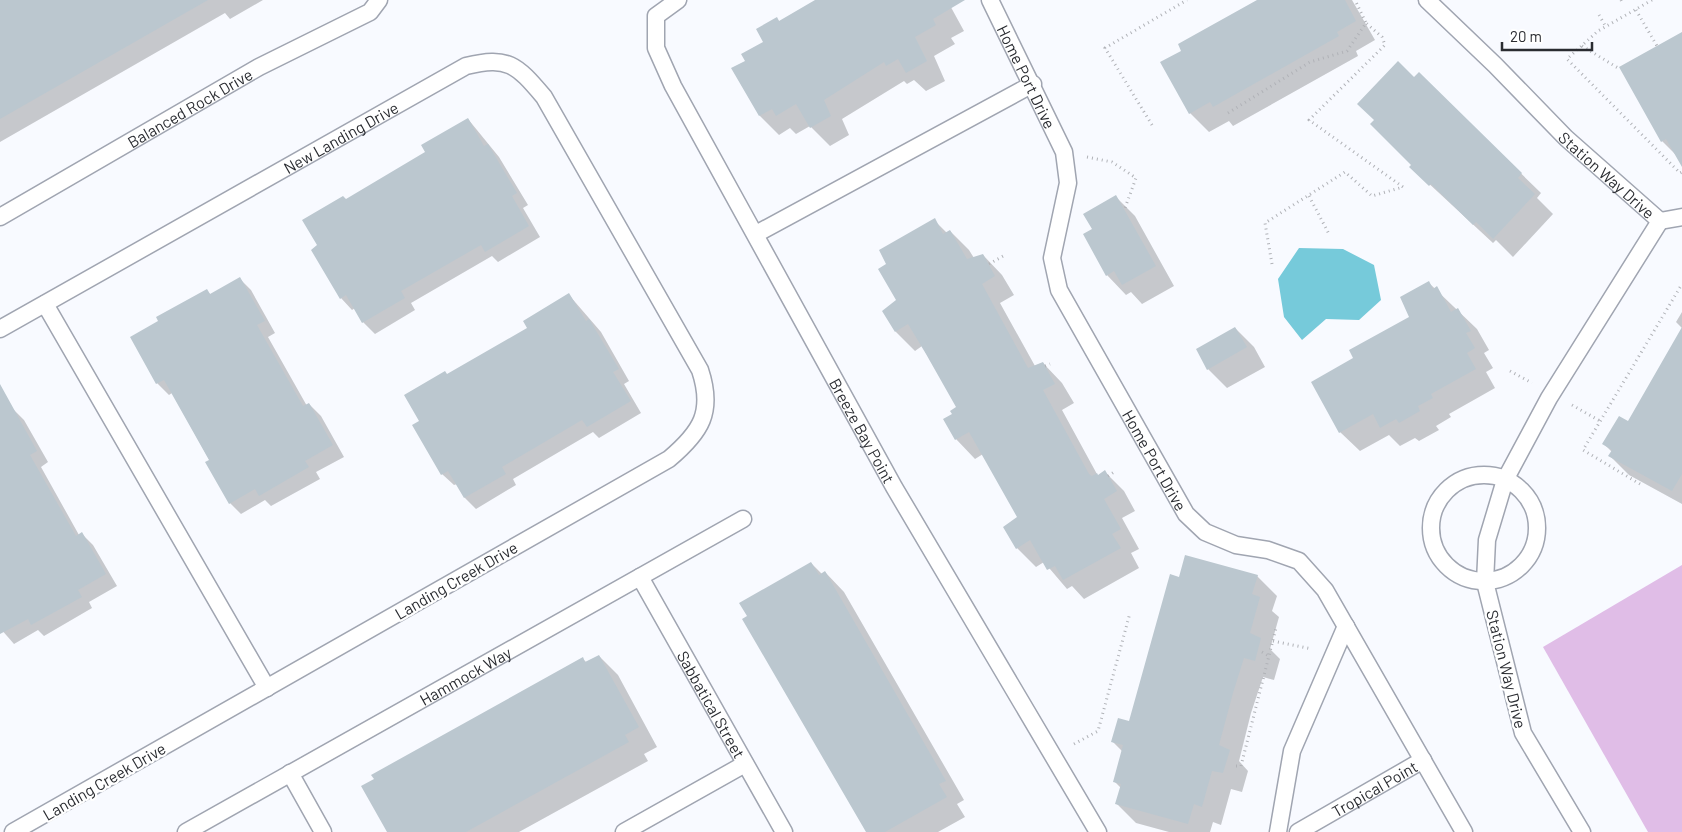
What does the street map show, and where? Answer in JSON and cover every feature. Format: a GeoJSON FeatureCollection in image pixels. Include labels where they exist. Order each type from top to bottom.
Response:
{"type":"FeatureCollection","features":[{"type":"Feature","properties":{"kind":"lane","name":"Balanced Rock Drive"},"geometry":{"type":"LineString","coordinates":[[0,217],[259,67],[370,12],[379,0]]}},
{"type":"Feature","properties":{"kind":"lane","name":"Breeze Bay Point"},"geometry":{"type":"LineString","coordinates":[[678,0],[656,16],[656,48],[673,86],[894,487],[1098,832]]}},
{"type":"Feature","properties":{"kind":"lane","name":"Home Port Drive"},"geometry":{"type":"LineString","coordinates":[[990,0],[1033,84],[1064,152],[1068,182],[1052,258],[1060,290],[1186,514],[1205,532],[1236,545],[1268,550],[1299,560],[1325,590],[1464,832]]}},
{"type":"Feature","properties":{"kind":"lane","name":"Station Way Drive"},"geometry":{"type":"LineString","coordinates":[[1427,0],[1495,65],[1566,138],[1660,221],[1548,398],[1505,480],[1487,540],[1485,582],[1522,733],[1582,832]]}},
{"type":"Feature","properties":{"kind":"lane","name":"New Landing Drive"},"geometry":{"type":"LineString","coordinates":[[0,329],[466,66],[491,60],[512,65],[528,78],[544,97],[620,231]]}},
{"type":"Feature","properties":{"kind":"lane"},"geometry":{"type":"LineString","coordinates":[[756,234],[1033,84]]}},
{"type":"Feature","properties":{"kind":"lane"},"geometry":{"type":"LineString","coordinates":[[1660,221],[1682,217]]}},
{"type":"Feature","properties":{"kind":"lane","name":"Landing Creek Drive"},"geometry":{"type":"LineString","coordinates":[[13,832],[669,459],[690,441],[704,419],[707,391],[700,370],[620,231]]}},
{"type":"Feature","properties":{"kind":"lane"},"geometry":{"type":"LineString","coordinates":[[45,304],[266,688]]}},
{"type":"Feature","properties":{"kind":"lane"},"geometry":{"type":"LineString","coordinates":[[1487,475],[1505,480],[1525,494],[1536,514],[1536,538],[1527,560],[1508,576],[1485,582],[1466,578],[1450,569],[1438,555],[1432,537],[1432,518],[1439,501],[1451,486],[1468,478],[1487,475]]}},
{"type":"Feature","properties":{"kind":"lane","name":"Hammock Way"},"geometry":{"type":"LineString","coordinates":[[186,832],[743,519]]}},
{"type":"Feature","properties":{"kind":"lane","name":"Sabbatical Street"},"geometry":{"type":"LineString","coordinates":[[640,577],[784,832]]}},
{"type":"Feature","properties":{"kind":"lane"},"geometry":{"type":"LineString","coordinates":[[1278,832],[1292,752],[1346,626]]}},
{"type":"Feature","properties":{"kind":"lane","name":"Tropical Point"},"geometry":{"type":"LineString","coordinates":[[1298,832],[1423,760]]}},
{"type":"Feature","properties":{"kind":"lane"},"geometry":{"type":"LineString","coordinates":[[624,832],[745,764]]}},
{"type":"Feature","properties":{"kind":"lane"},"geometry":{"type":"LineString","coordinates":[[290,773],[322,832]]}},
{"type":"Feature","properties":{"kind":"path"},"geometry":{"type":"LineString","coordinates":[[1152,125],[1105,48],[1187,0]]}},
{"type":"Feature","properties":{"kind":"path"},"geometry":{"type":"LineString","coordinates":[[1272,264],[1265,224],[1345,172],[1372,196],[1403,187],[1309,120],[1386,45],[1382,37],[1366,23],[1355,0]]}},
{"type":"Feature","properties":{"kind":"path"},"geometry":{"type":"LineString","coordinates":[[1652,0],[1606,27],[1567,59],[1680,173],[1682,172]]}},
{"type":"Feature","properties":{"kind":"path"},"geometry":{"type":"LineString","coordinates":[[1636,10],[1657,46]]}},
{"type":"Feature","properties":{"kind":"path"},"geometry":{"type":"LineString","coordinates":[[1599,15],[1606,27]]}},
{"type":"Feature","properties":{"kind":"path"},"geometry":{"type":"LineString","coordinates":[[1228,112],[1310,62],[1347,51],[1366,23]]}},
{"type":"Feature","properties":{"kind":"path"},"geometry":{"type":"LineString","coordinates":[[1582,46],[1618,68]]}},
{"type":"Feature","properties":{"kind":"path"},"geometry":{"type":"LineString","coordinates":[[1064,152],[1112,162],[1136,178],[1126,208]]}},
{"type":"Feature","properties":{"kind":"path"},"geometry":{"type":"LineString","coordinates":[[1308,196],[1329,234]]}},
{"type":"Feature","properties":{"kind":"path"},"geometry":{"type":"LineString","coordinates":[[989,264],[1005,255]]}},
{"type":"Feature","properties":{"kind":"path"},"geometry":{"type":"LineString","coordinates":[[1640,484],[1583,450],[1682,284]]}},
{"type":"Feature","properties":{"kind":"path"},"geometry":{"type":"LineString","coordinates":[[1108,476],[1114,472]]}},
{"type":"Feature","properties":{"kind":"path"},"geometry":{"type":"LineString","coordinates":[[1098,731],[1130,614]]}},
{"type":"Feature","properties":{"kind":"path"},"geometry":{"type":"LineString","coordinates":[[1236,766],[1241,766],[1276,628]]}},
{"type":"Feature","properties":{"kind":"path"},"geometry":{"type":"LineString","coordinates":[[1273,641],[1334,654]]}},
{"type":"Feature","properties":{"kind":"path"},"geometry":{"type":"LineString","coordinates":[[1262,652],[1269,656]]}},
{"type":"Feature","properties":{"kind":"shaded area"},"geometry":{"type":"Polygon","coordinates":[[[1682,565],[1682,832],[1648,832],[1543,647],[1682,565]]]}},
{"type":"Feature","properties":{"kind":"water"},"geometry":{"type":"Polygon","coordinates":[[[1299,248],[1343,249],[1374,265],[1381,300],[1359,320],[1326,319],[1302,340],[1284,317],[1278,279],[1299,248]]]}},
{"type":"Feature","properties":{"kind":"building"},"geometry":{"type":"Polygon","coordinates":[[[0,0],[208,0],[0,119],[0,0]]]}},
{"type":"Feature","properties":{"kind":"building"},"geometry":{"type":"Polygon","coordinates":[[[815,0],[965,0],[933,19],[936,25],[915,37],[927,61],[906,73],[898,59],[886,66],[884,62],[824,100],[831,116],[810,128],[796,104],[776,116],[772,109],[759,116],[731,68],[745,61],[741,54],[763,42],[756,29],[777,17],[779,21],[815,0]]]}},
{"type":"Feature","properties":{"kind":"building"},"geometry":{"type":"Polygon","coordinates":[[[1257,0],[1345,0],[1356,21],[1337,32],[1339,36],[1213,107],[1210,102],[1189,114],[1160,62],[1181,51],[1178,44],[1257,0]]]}},
{"type":"Feature","properties":{"kind":"building"},"geometry":{"type":"Polygon","coordinates":[[[1682,32],[1682,167],[1666,139],[1661,142],[1619,67],[1682,32]]]}},
{"type":"Feature","properties":{"kind":"building"},"geometry":{"type":"Polygon","coordinates":[[[1398,61],[1414,77],[1419,72],[1522,173],[1518,178],[1535,194],[1493,239],[1476,222],[1473,225],[1431,184],[1429,186],[1409,167],[1411,165],[1370,124],[1374,120],[1357,104],[1398,61]]]}},
{"type":"Feature","properties":{"kind":"building"},"geometry":{"type":"Polygon","coordinates":[[[468,118],[484,146],[488,144],[517,193],[512,196],[529,226],[485,252],[481,245],[401,291],[405,298],[362,323],[346,295],[340,299],[311,250],[317,245],[302,220],[343,196],[346,199],[425,152],[421,145],[468,118]]]}},
{"type":"Feature","properties":{"kind":"building"},"geometry":{"type":"Polygon","coordinates":[[[1116,195],[1156,266],[1122,285],[1114,271],[1106,276],[1083,234],[1092,229],[1083,214],[1116,195]]]}},
{"type":"Feature","properties":{"kind":"building"},"geometry":{"type":"Polygon","coordinates":[[[935,218],[943,234],[950,230],[967,259],[983,254],[995,276],[982,284],[1028,368],[1043,362],[1055,384],[1043,390],[1089,474],[1092,476],[1097,473],[1098,475],[1105,470],[1117,491],[1104,499],[1121,529],[1112,534],[1121,548],[1063,580],[1055,566],[1047,570],[1030,540],[1016,549],[1003,527],[1017,517],[969,432],[955,440],[943,419],[952,414],[950,411],[956,407],[908,324],[895,332],[882,311],[896,300],[878,269],[886,264],[879,250],[935,218]]]}},
{"type":"Feature","properties":{"kind":"building"},"geometry":{"type":"Polygon","coordinates":[[[240,277],[265,321],[257,325],[303,406],[309,403],[333,445],[305,461],[309,467],[259,496],[255,489],[229,504],[205,462],[209,460],[164,380],[156,384],[130,337],[158,321],[156,317],[207,289],[210,294],[240,277]]]}},
{"type":"Feature","properties":{"kind":"building"},"geometry":{"type":"Polygon","coordinates":[[[1429,281],[1433,289],[1437,286],[1451,312],[1458,308],[1471,331],[1466,333],[1475,348],[1467,353],[1476,369],[1431,394],[1433,398],[1418,406],[1420,411],[1399,423],[1396,419],[1380,428],[1373,414],[1339,433],[1311,382],[1353,358],[1349,350],[1409,317],[1400,297],[1429,281]]]}},
{"type":"Feature","properties":{"kind":"building"},"geometry":{"type":"Polygon","coordinates":[[[569,293],[586,321],[589,319],[619,369],[613,372],[631,401],[587,427],[582,420],[502,467],[506,474],[464,498],[448,471],[441,475],[412,425],[419,421],[404,395],[445,371],[447,374],[527,328],[523,321],[569,293]]]}},
{"type":"Feature","properties":{"kind":"building"},"geometry":{"type":"Polygon","coordinates":[[[1235,327],[1247,347],[1207,370],[1196,349],[1235,327]]]}},
{"type":"Feature","properties":{"kind":"building"},"geometry":{"type":"Polygon","coordinates":[[[1682,327],[1682,474],[1672,491],[1608,456],[1612,450],[1602,444],[1619,416],[1628,421],[1682,327]]]}},
{"type":"Feature","properties":{"kind":"building"},"geometry":{"type":"Polygon","coordinates":[[[0,384],[37,451],[30,455],[76,536],[82,532],[106,574],[78,590],[82,597],[31,625],[28,619],[0,634],[0,384]]]}},
{"type":"Feature","properties":{"kind":"building"},"geometry":{"type":"Polygon","coordinates":[[[1185,555],[1258,575],[1252,594],[1260,597],[1250,633],[1261,638],[1255,661],[1244,658],[1233,693],[1219,745],[1230,750],[1223,773],[1212,771],[1202,807],[1194,804],[1188,824],[1115,804],[1121,784],[1113,782],[1123,745],[1111,742],[1118,718],[1129,721],[1170,574],[1179,577],[1185,555]]]}},
{"type":"Feature","properties":{"kind":"building"},"geometry":{"type":"Polygon","coordinates":[[[811,562],[819,575],[825,571],[946,781],[939,784],[947,797],[885,832],[866,832],[742,619],[747,616],[739,603],[811,562]]]}},
{"type":"Feature","properties":{"kind":"building"},"geometry":{"type":"Polygon","coordinates":[[[599,655],[639,727],[625,735],[629,742],[466,832],[387,832],[361,786],[374,779],[371,775],[583,657],[585,662],[599,655]]]}}]}
